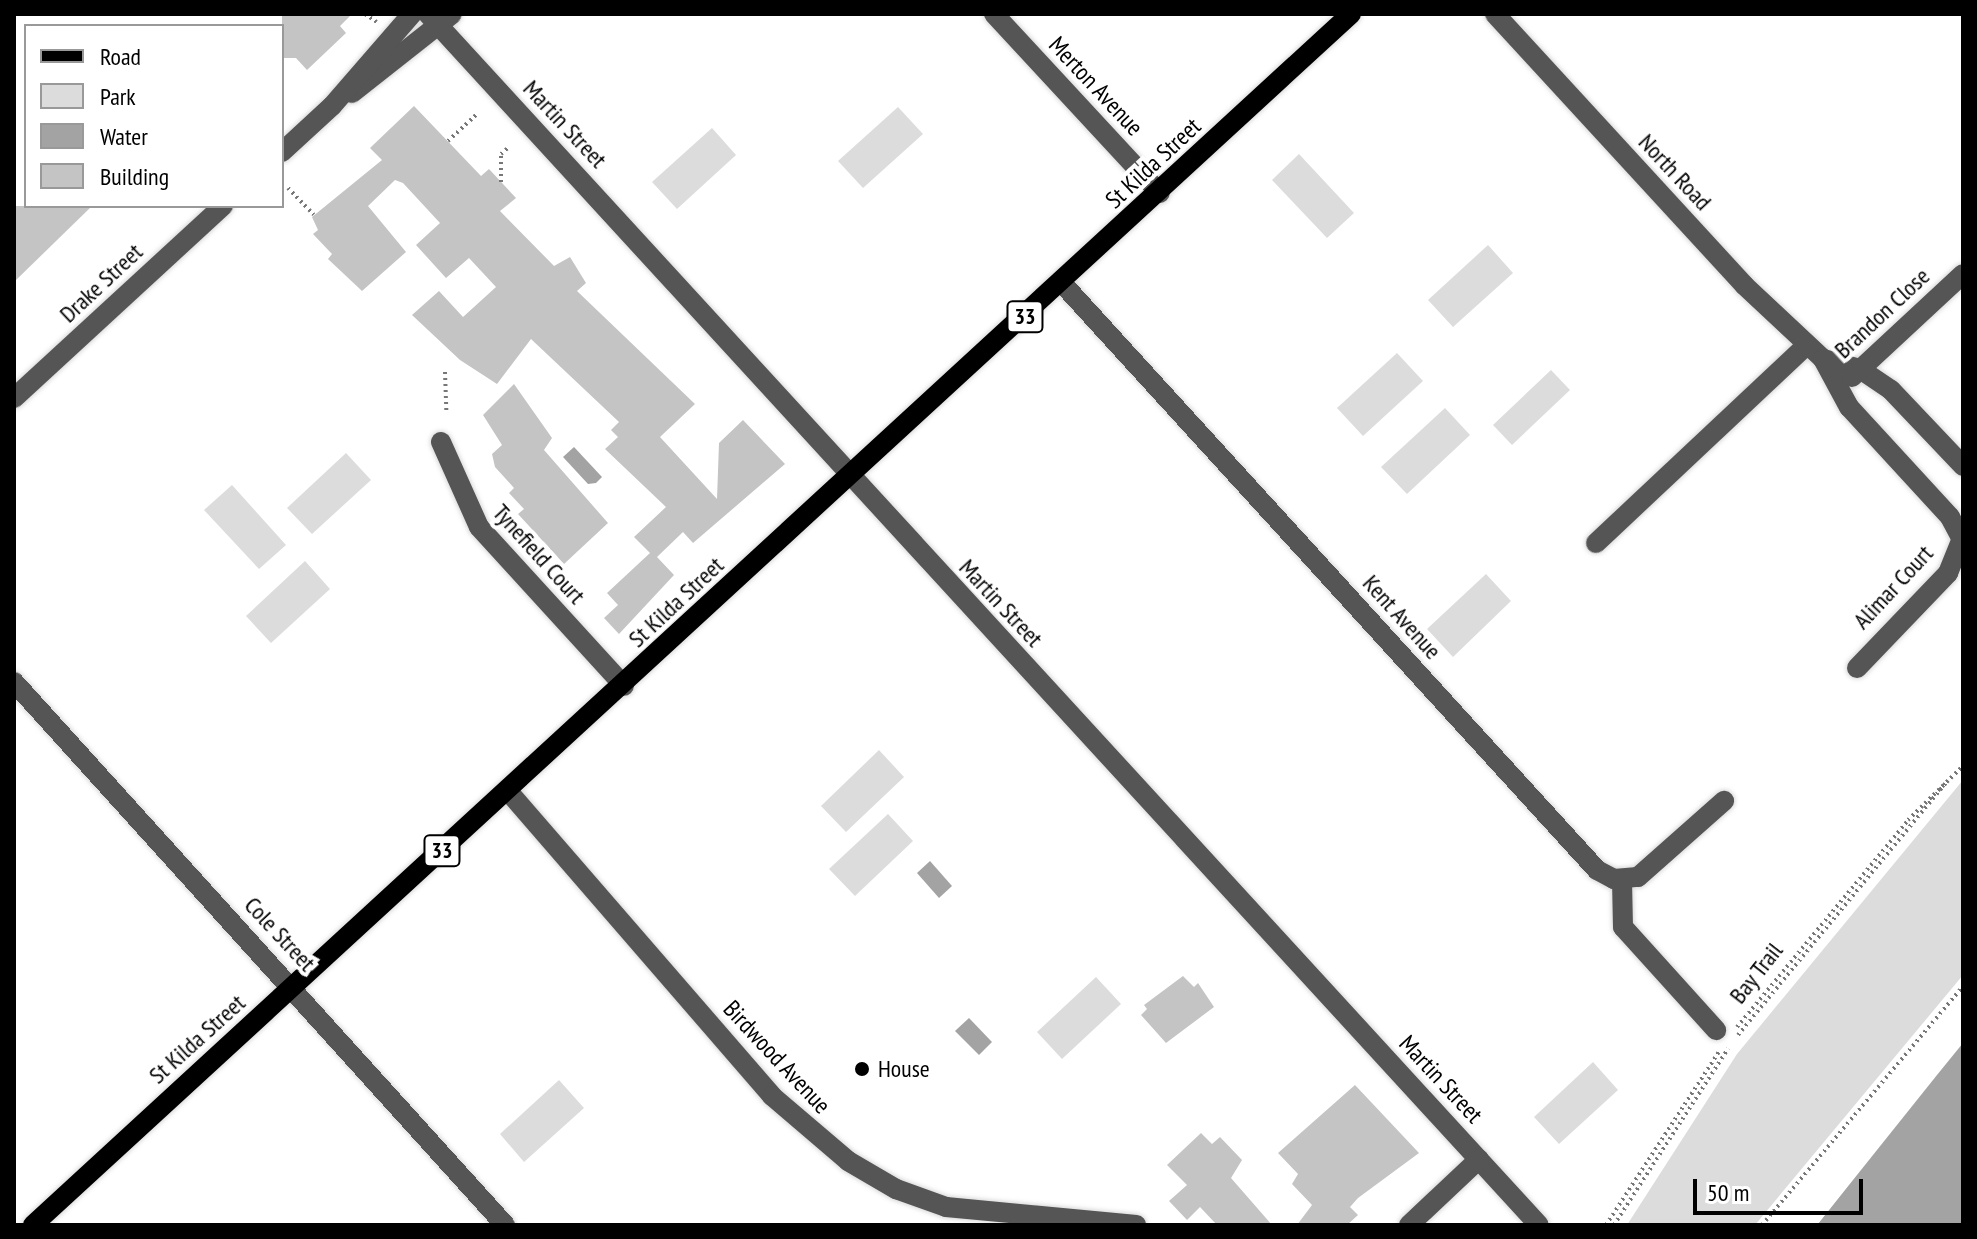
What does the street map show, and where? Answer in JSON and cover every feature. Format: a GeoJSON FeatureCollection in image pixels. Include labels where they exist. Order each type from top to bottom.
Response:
{"type":"FeatureCollection","features":[{"type":"Feature","properties":{"kind":"main road","name":"St Kilda Street"},"geometry":{"type":"LineString","coordinates":[[33,1225],[624,686],[1351,14]]}},
{"type":"Feature","properties":{"kind":"street"},"geometry":{"type":"LineString","coordinates":[[332,106],[412,14]]}},
{"type":"Feature","properties":{"kind":"street","name":"Merton Avenue"},"geometry":{"type":"LineString","coordinates":[[994,14],[1160,193]]}},
{"type":"Feature","properties":{"kind":"street","name":"North Road"},"geometry":{"type":"LineString","coordinates":[[1495,14],[1815,352],[1837,390],[1950,517],[1962,539]]}},
{"type":"Feature","properties":{"kind":"street"},"geometry":{"type":"LineString","coordinates":[[284,150],[332,106],[440,18]]}},
{"type":"Feature","properties":{"kind":"street","name":"Martin Street"},"geometry":{"type":"LineString","coordinates":[[440,18],[850,477],[1539,1225]]}},
{"type":"Feature","properties":{"kind":"street","name":"Drake Street"},"geometry":{"type":"LineString","coordinates":[[14,398],[221,208]]}},
{"type":"Feature","properties":{"kind":"street","name":"Brandon Close"},"geometry":{"type":"LineString","coordinates":[[1837,390],[1963,274]]}},
{"type":"Feature","properties":{"kind":"street","name":"Kent Avenue"},"geometry":{"type":"LineString","coordinates":[[1062,283],[1597,870],[1622,880]]}},
{"type":"Feature","properties":{"kind":"street"},"geometry":{"type":"LineString","coordinates":[[1596,543],[1815,352],[1860,369],[1891,390],[1963,466]]}},
{"type":"Feature","properties":{"kind":"street","name":"Tynefield Court"},"geometry":{"type":"LineString","coordinates":[[441,442],[479,527],[624,686]]}},
{"type":"Feature","properties":{"kind":"street","name":"Alimar Court"},"geometry":{"type":"LineString","coordinates":[[1857,668],[1948,573],[1962,539]]}},
{"type":"Feature","properties":{"kind":"street","name":"Cole Street"},"geometry":{"type":"LineString","coordinates":[[14,682],[293,986],[505,1225]]}},
{"type":"Feature","properties":{"kind":"street","name":"Birdwood Avenue"},"geometry":{"type":"LineString","coordinates":[[508,791],[772,1096],[848,1161],[896,1189],[946,1207],[1136,1225]]}},
{"type":"Feature","properties":{"kind":"street"},"geometry":{"type":"LineString","coordinates":[[1716,1030],[1623,927],[1622,880],[1652,869],[1724,801]]}},
{"type":"Feature","properties":{"kind":"street"},"geometry":{"type":"LineString","coordinates":[[1409,1225],[1479,1159]]}},
{"type":"Feature","properties":{"kind":"path"},"geometry":{"type":"LineString","coordinates":[[365,14],[377,22]]}},
{"type":"Feature","properties":{"kind":"path"},"geometry":{"type":"LineString","coordinates":[[448,141],[477,114]]}},
{"type":"Feature","properties":{"kind":"path"},"geometry":{"type":"LineString","coordinates":[[501,182],[501,154],[508,148]]}},
{"type":"Feature","properties":{"kind":"path"},"geometry":{"type":"LineString","coordinates":[[288,188],[314,215]]}},
{"type":"Feature","properties":{"kind":"path"},"geometry":{"type":"LineString","coordinates":[[445,372],[446,410]]}},
{"type":"Feature","properties":{"kind":"path","name":"Bay Trail"},"geometry":{"type":"LineString","coordinates":[[1606,1225],[1733,1031],[1951,774],[1963,766]]}},
{"type":"Feature","properties":{"kind":"path"},"geometry":{"type":"LineString","coordinates":[[1614,1225],[1729,1047],[1951,774]]}},
{"type":"Feature","properties":{"kind":"path"},"geometry":{"type":"LineString","coordinates":[[1762,1225],[1963,986]]}},
{"type":"Feature","properties":{"kind":"green space"},"geometry":{"type":"Polygon","coordinates":[[[898,107],[923,134],[863,188],[838,161],[898,107]]]}},
{"type":"Feature","properties":{"kind":"green space"},"geometry":{"type":"Polygon","coordinates":[[[712,128],[736,155],[677,209],[652,182],[712,128]]]}},
{"type":"Feature","properties":{"kind":"green space"},"geometry":{"type":"Polygon","coordinates":[[[1299,154],[1354,213],[1327,238],[1272,180],[1299,154]]]}},
{"type":"Feature","properties":{"kind":"green space"},"geometry":{"type":"Polygon","coordinates":[[[1488,245],[1513,273],[1453,327],[1428,300],[1488,245]]]}},
{"type":"Feature","properties":{"kind":"green space"},"geometry":{"type":"Polygon","coordinates":[[[1397,353],[1423,381],[1363,436],[1337,408],[1397,353]]]}},
{"type":"Feature","properties":{"kind":"green space"},"geometry":{"type":"Polygon","coordinates":[[[1551,370],[1570,390],[1512,445],[1493,425],[1551,370]]]}},
{"type":"Feature","properties":{"kind":"green space"},"geometry":{"type":"Polygon","coordinates":[[[1445,408],[1470,435],[1407,494],[1381,467],[1445,408]]]}},
{"type":"Feature","properties":{"kind":"green space"},"geometry":{"type":"Polygon","coordinates":[[[346,453],[371,480],[312,534],[287,508],[346,453]]]}},
{"type":"Feature","properties":{"kind":"green space"},"geometry":{"type":"Polygon","coordinates":[[[232,485],[286,545],[259,569],[204,510],[232,485]]]}},
{"type":"Feature","properties":{"kind":"green space"},"geometry":{"type":"Polygon","coordinates":[[[305,561],[330,589],[271,643],[246,616],[305,561]]]}},
{"type":"Feature","properties":{"kind":"green space"},"geometry":{"type":"Polygon","coordinates":[[[1486,574],[1511,601],[1453,657],[1427,629],[1486,574]]]}},
{"type":"Feature","properties":{"kind":"green space"},"geometry":{"type":"Polygon","coordinates":[[[879,750],[904,777],[846,832],[821,806],[879,750]]]}},
{"type":"Feature","properties":{"kind":"green space"},"geometry":{"type":"Polygon","coordinates":[[[1963,780],[1963,975],[1755,1225],[1627,1225],[1737,1054],[1963,780]]]}},
{"type":"Feature","properties":{"kind":"green space"},"geometry":{"type":"Polygon","coordinates":[[[888,814],[913,841],[855,896],[829,869],[888,814]]]}},
{"type":"Feature","properties":{"kind":"green space"},"geometry":{"type":"Polygon","coordinates":[[[1096,977],[1121,1004],[1062,1059],[1037,1032],[1096,977]]]}},
{"type":"Feature","properties":{"kind":"green space"},"geometry":{"type":"Polygon","coordinates":[[[1593,1062],[1618,1090],[1559,1144],[1534,1117],[1593,1062]]]}},
{"type":"Feature","properties":{"kind":"green space"},"geometry":{"type":"Polygon","coordinates":[[[559,1080],[584,1108],[524,1162],[500,1134],[559,1080]]]}},
{"type":"Feature","properties":{"kind":"water"},"geometry":{"type":"Polygon","coordinates":[[[574,447],[602,477],[596,483],[588,484],[563,457],[574,447]]]}},
{"type":"Feature","properties":{"kind":"water"},"geometry":{"type":"Polygon","coordinates":[[[930,861],[952,886],[939,898],[917,873],[930,861]]]}},
{"type":"Feature","properties":{"kind":"water"},"geometry":{"type":"Polygon","coordinates":[[[969,1018],[992,1042],[979,1055],[955,1031],[969,1018]]]}},
{"type":"Feature","properties":{"kind":"water"},"geometry":{"type":"Polygon","coordinates":[[[1963,1043],[1963,1225],[1817,1225],[1937,1075],[1963,1043]]]}},
{"type":"Feature","properties":{"kind":"pier"},"geometry":{"type":"Polygon","coordinates":[[[1963,1039],[1817,1225],[1813,1225],[1934,1073],[1963,1039]]]}},
{"type":"Feature","properties":{"kind":"building"},"geometry":{"type":"Polygon","coordinates":[[[282,14],[352,14],[340,26],[346,33],[307,70],[296,58],[284,58],[282,14]]]}},
{"type":"Feature","properties":{"kind":"building"},"geometry":{"type":"Polygon","coordinates":[[[414,106],[481,176],[489,169],[516,198],[500,211],[554,266],[570,257],[586,283],[577,291],[695,404],[660,437],[717,499],[719,443],[743,420],[785,464],[693,543],[683,532],[657,557],[674,575],[619,634],[604,618],[618,605],[607,593],[650,553],[634,537],[666,507],[605,449],[618,437],[611,430],[619,422],[531,339],[497,384],[460,360],[412,315],[439,291],[463,317],[496,287],[469,258],[446,278],[416,245],[440,223],[403,183],[395,180],[368,206],[406,252],[362,291],[328,259],[332,254],[313,234],[318,230],[312,217],[382,160],[370,148],[414,106]]]}},
{"type":"Feature","properties":{"kind":"building"},"geometry":{"type":"Polygon","coordinates":[[[14,206],[90,208],[14,282],[14,206]]]}},
{"type":"Feature","properties":{"kind":"building"},"geometry":{"type":"Polygon","coordinates":[[[514,384],[552,438],[544,450],[608,523],[564,564],[518,514],[524,509],[509,493],[514,488],[495,467],[492,454],[502,445],[483,415],[514,384]]]}},
{"type":"Feature","properties":{"kind":"building"},"geometry":{"type":"Polygon","coordinates":[[[1183,976],[1194,987],[1198,983],[1214,1007],[1166,1043],[1141,1015],[1147,1009],[1144,1005],[1183,976]]]}},
{"type":"Feature","properties":{"kind":"building"},"geometry":{"type":"Polygon","coordinates":[[[1355,1085],[1419,1153],[1358,1198],[1350,1207],[1358,1215],[1347,1225],[1297,1225],[1312,1205],[1292,1184],[1298,1174],[1278,1153],[1355,1085]]]}},
{"type":"Feature","properties":{"kind":"building"},"geometry":{"type":"Polygon","coordinates":[[[1201,1133],[1212,1144],[1220,1137],[1242,1160],[1231,1178],[1272,1225],[1217,1225],[1200,1207],[1187,1220],[1169,1201],[1187,1185],[1167,1165],[1201,1133]]]}},
{"type":"Feature","properties":{"kind":"place","name":"House"},"geometry":{"type":"Point","coordinates":[862,1069]}}]}
